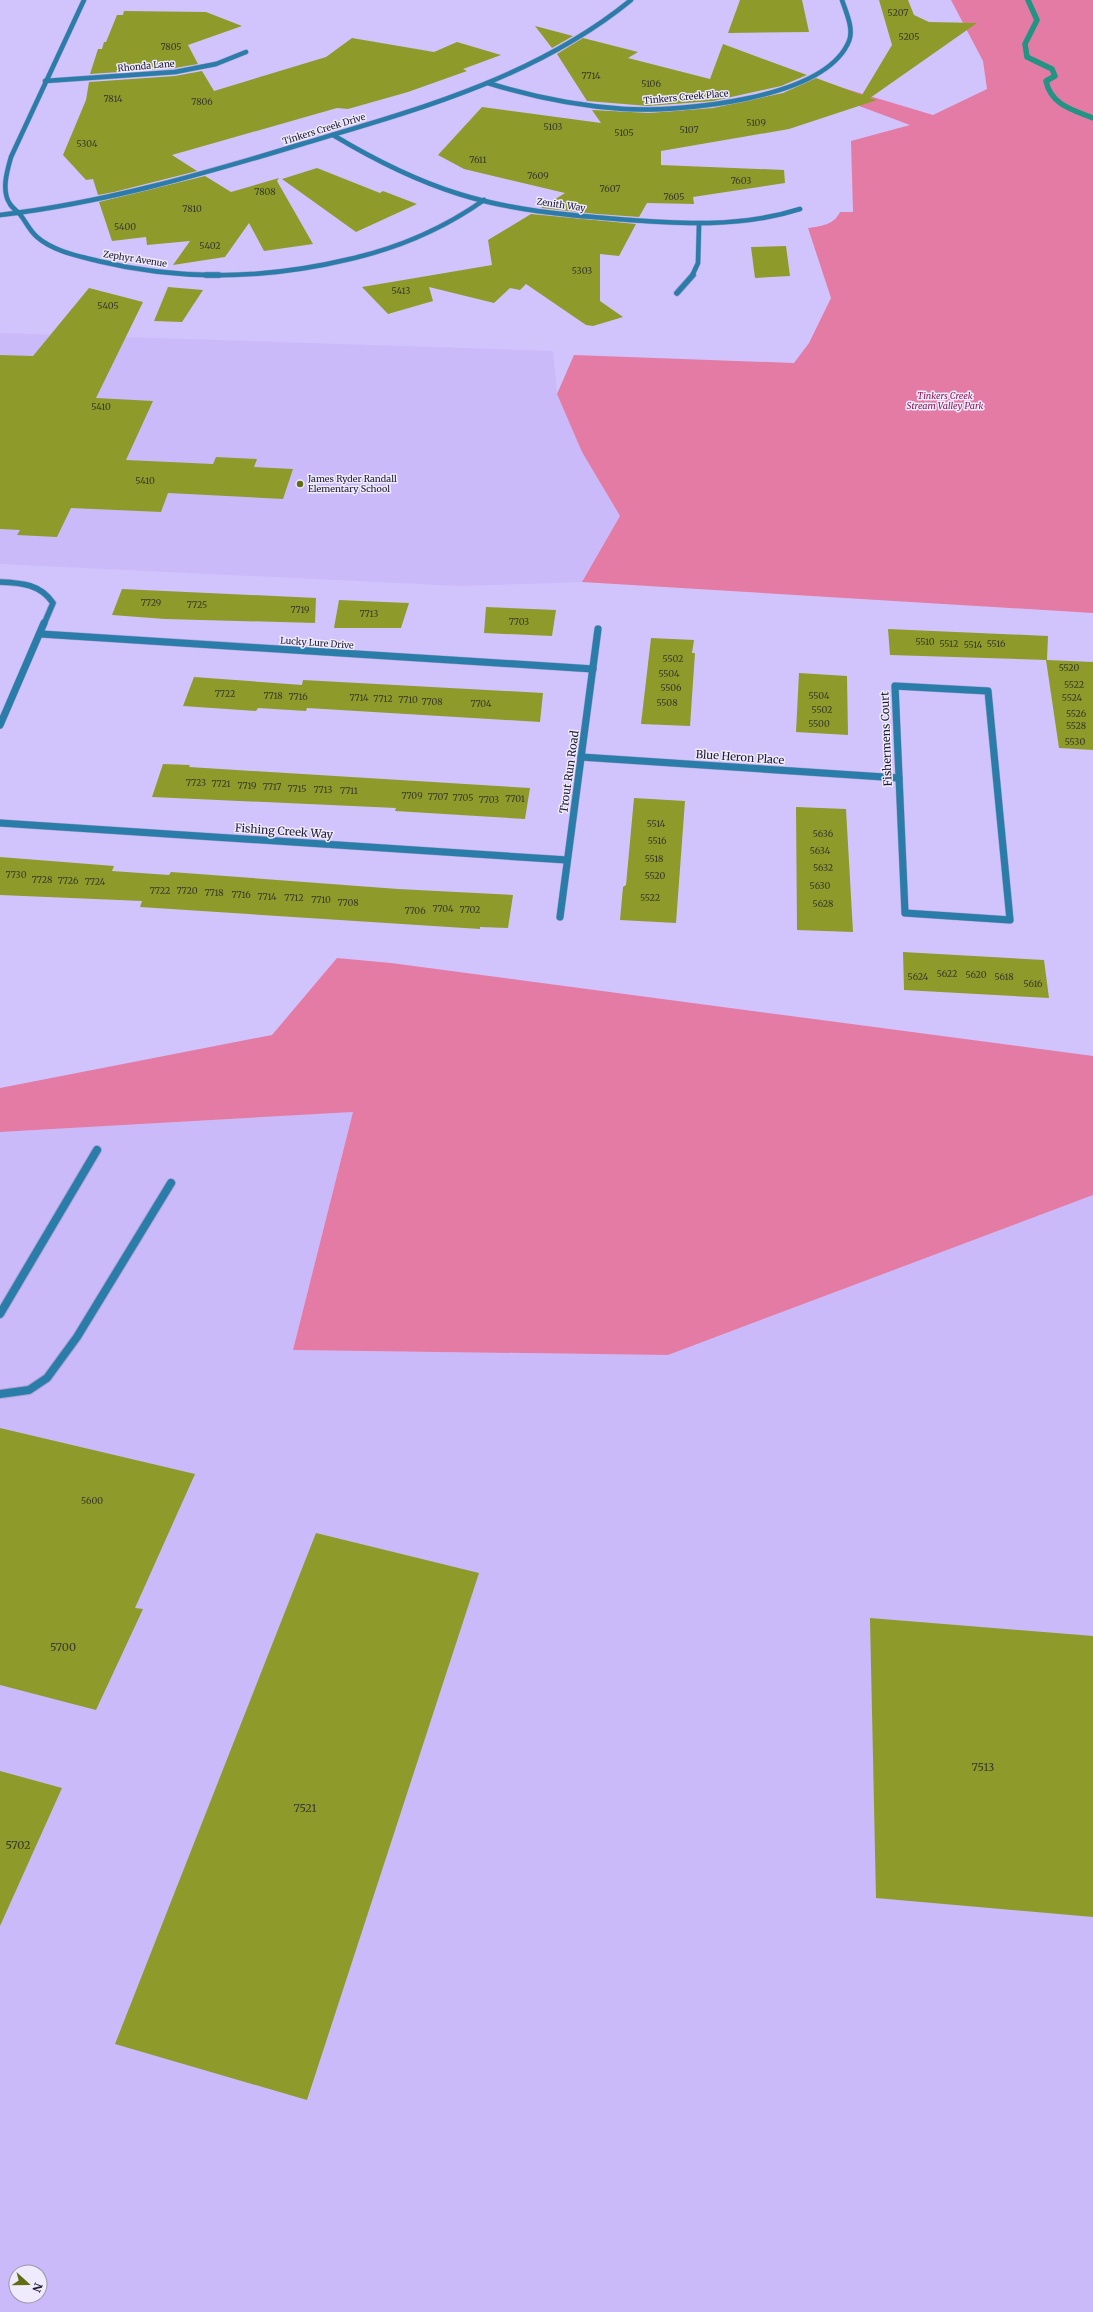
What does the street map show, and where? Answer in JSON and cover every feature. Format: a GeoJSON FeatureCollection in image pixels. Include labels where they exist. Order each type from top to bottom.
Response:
{"type":"FeatureCollection","features":[{"type":"Feature","properties":{"kind":"street","name":"Zephyr Avenue"},"geometry":{"type":"LineString","coordinates":[[84,0],[45,81],[11,157],[7,170],[6,193],[10,204],[20,213],[37,237],[48,244],[80,256],[141,269],[226,276],[304,268],[381,251],[412,240],[455,220],[484,200]]}},
{"type":"Feature","properties":{"kind":"street","name":"Tinkers Creek Drive"},"geometry":{"type":"LineString","coordinates":[[0,216],[94,201],[140,190],[333,135],[488,83],[569,44],[592,30],[631,0]]}},
{"type":"Feature","properties":{"kind":"street","name":"Tinkers Creek Place"},"geometry":{"type":"LineString","coordinates":[[488,83],[556,101],[627,109],[706,105],[753,97],[810,78],[832,64],[840,56],[849,42],[851,33],[842,0]]}},
{"type":"Feature","properties":{"kind":"street","name":"Rhonda Lane"},"geometry":{"type":"LineString","coordinates":[[45,81],[175,72],[216,64],[246,52]]}},
{"type":"Feature","properties":{"kind":"street","name":"Zenith Way"},"geometry":{"type":"LineString","coordinates":[[333,135],[412,177],[459,194],[484,200],[601,218],[699,225],[769,218],[800,209]]}},
{"type":"Feature","properties":{"kind":"street"},"geometry":{"type":"LineString","coordinates":[[677,293],[690,281],[699,268],[699,225]]}},
{"type":"Feature","properties":{"kind":"street"},"geometry":{"type":"LineString","coordinates":[[0,582],[40,587],[49,594],[53,603],[41,634],[0,725]]}},
{"type":"Feature","properties":{"kind":"street","name":"Trout Run Road"},"geometry":{"type":"LineString","coordinates":[[560,916],[598,629]]}},
{"type":"Feature","properties":{"kind":"street","name":"Lucky Lure Drive"},"geometry":{"type":"LineString","coordinates":[[41,634],[592,669]]}},
{"type":"Feature","properties":{"kind":"street","name":"Fishermens Court"},"geometry":{"type":"LineString","coordinates":[[895,686],[988,691],[1010,920],[905,913],[899,778],[895,686]]}},
{"type":"Feature","properties":{"kind":"street","name":"Blue Heron Place"},"geometry":{"type":"LineString","coordinates":[[581,757],[899,778]]}},
{"type":"Feature","properties":{"kind":"street","name":"Fishing Creek Way"},"geometry":{"type":"LineString","coordinates":[[0,823],[567,860]]}},
{"type":"Feature","properties":{"kind":"street"},"geometry":{"type":"LineString","coordinates":[[0,1314],[97,1150]]}},
{"type":"Feature","properties":{"kind":"street"},"geometry":{"type":"LineString","coordinates":[[0,1394],[29,1390],[47,1378],[77,1336],[170,1183]]}},
{"type":"Feature","properties":{"kind":"shaded area","name":"James Ryder Randall Elementary School"},"geometry":{"type":"Polygon","coordinates":[[[0,333],[553,351],[557,394],[582,452],[620,516],[582,582],[461,586],[0,564],[0,333]]]}},
{"type":"Feature","properties":{"kind":"shaded area"},"geometry":{"type":"Polygon","coordinates":[[[353,1112],[293,1350],[668,1355],[1093,1195],[1093,2312],[0,2312],[0,1132],[353,1112]]]}},
{"type":"Feature","properties":{"kind":"green space","name":"Tinkers Creek Stream Valley Park"},"geometry":{"type":"Polygon","coordinates":[[[951,0],[1093,0],[1093,613],[582,582],[620,516],[582,452],[557,394],[574,355],[794,363],[809,343],[831,298],[808,228],[831,222],[840,212],[853,212],[851,141],[910,125],[811,88],[823,82],[933,115],[987,89],[983,61],[951,0]]]}},
{"type":"Feature","properties":{"kind":"green space"},"geometry":{"type":"Polygon","coordinates":[[[337,958],[391,963],[1093,1056],[1093,1195],[668,1355],[293,1350],[353,1112],[0,1132],[0,1088],[272,1035],[337,958]]]}},
{"type":"Feature","properties":{"kind":"building"},"geometry":{"type":"Polygon","coordinates":[[[740,0],[802,0],[809,32],[728,33],[740,0]]]}},
{"type":"Feature","properties":{"kind":"building"},"geometry":{"type":"Polygon","coordinates":[[[879,0],[908,0],[914,15],[929,22],[977,23],[870,98],[877,100],[789,129],[661,151],[661,165],[784,170],[785,183],[693,197],[694,204],[647,203],[639,217],[597,214],[541,208],[565,193],[464,169],[438,155],[482,107],[601,123],[592,110],[649,113],[713,108],[783,93],[816,78],[862,95],[892,45],[879,0]]]}},
{"type":"Feature","properties":{"kind":"building"},"geometry":{"type":"Polygon","coordinates":[[[124,11],[206,12],[242,26],[188,45],[198,64],[175,68],[90,74],[98,49],[102,49],[104,42],[106,42],[117,15],[123,15],[124,11]]]}},
{"type":"Feature","properties":{"kind":"building"},"geometry":{"type":"Polygon","coordinates":[[[535,26],[573,36],[552,48],[535,26]]]}},
{"type":"Feature","properties":{"kind":"building"},"geometry":{"type":"Polygon","coordinates":[[[352,38],[434,52],[457,42],[501,55],[463,69],[467,71],[408,92],[348,109],[337,108],[172,155],[197,171],[114,192],[98,195],[93,179],[86,180],[63,155],[86,100],[89,82],[175,76],[202,71],[214,91],[326,57],[352,38]]]}},
{"type":"Feature","properties":{"kind":"building"},"geometry":{"type":"Polygon","coordinates":[[[583,38],[638,52],[628,58],[710,79],[723,44],[807,75],[781,86],[713,101],[648,106],[587,101],[557,54],[583,38]]]}},
{"type":"Feature","properties":{"kind":"building"},"geometry":{"type":"Polygon","coordinates":[[[317,168],[380,193],[383,191],[417,204],[356,232],[282,179],[317,168]]]}},
{"type":"Feature","properties":{"kind":"building"},"geometry":{"type":"Polygon","coordinates":[[[205,176],[231,192],[279,178],[277,181],[313,244],[264,251],[249,223],[225,257],[173,265],[190,241],[147,245],[146,237],[112,241],[99,202],[205,176]]]}},
{"type":"Feature","properties":{"kind":"building"},"geometry":{"type":"Polygon","coordinates":[[[531,214],[636,224],[619,256],[600,254],[600,301],[623,317],[593,326],[586,325],[526,284],[520,290],[510,288],[494,303],[429,287],[433,301],[388,314],[362,287],[492,265],[488,240],[531,214]]]}},
{"type":"Feature","properties":{"kind":"building"},"geometry":{"type":"Polygon","coordinates":[[[786,246],[790,276],[755,278],[751,247],[786,246]]]}},
{"type":"Feature","properties":{"kind":"building"},"geometry":{"type":"Polygon","coordinates":[[[168,287],[203,290],[182,322],[154,321],[168,287]]]}},
{"type":"Feature","properties":{"kind":"building"},"geometry":{"type":"Polygon","coordinates":[[[89,288],[143,302],[96,398],[153,401],[126,460],[213,464],[216,457],[257,459],[254,467],[293,469],[283,499],[168,493],[161,512],[71,508],[57,537],[17,535],[20,530],[0,529],[0,355],[33,356],[89,288]]]}},
{"type":"Feature","properties":{"kind":"building"},"geometry":{"type":"Polygon","coordinates":[[[122,589],[316,598],[315,623],[165,619],[112,615],[122,589]]]}},
{"type":"Feature","properties":{"kind":"building"},"geometry":{"type":"Polygon","coordinates":[[[339,600],[409,603],[401,628],[334,628],[339,600]]]}},
{"type":"Feature","properties":{"kind":"building"},"geometry":{"type":"Polygon","coordinates":[[[486,607],[556,610],[552,636],[484,633],[486,607]]]}},
{"type":"Feature","properties":{"kind":"building"},"geometry":{"type":"Polygon","coordinates":[[[888,629],[1048,636],[1047,660],[1093,662],[1093,750],[1059,748],[1046,660],[890,655],[888,629]]]}},
{"type":"Feature","properties":{"kind":"building"},"geometry":{"type":"Polygon","coordinates":[[[651,638],[694,640],[692,653],[695,653],[690,726],[641,724],[651,638]]]}},
{"type":"Feature","properties":{"kind":"building"},"geometry":{"type":"Polygon","coordinates":[[[799,673],[847,676],[848,735],[796,732],[799,673]]]}},
{"type":"Feature","properties":{"kind":"building"},"geometry":{"type":"Polygon","coordinates":[[[194,677],[302,685],[303,680],[543,693],[540,722],[307,708],[306,711],[258,708],[256,711],[183,706],[194,677]]]}},
{"type":"Feature","properties":{"kind":"building"},"geometry":{"type":"Polygon","coordinates":[[[163,764],[190,765],[189,767],[530,788],[525,819],[395,811],[396,808],[152,797],[163,764]]]}},
{"type":"Feature","properties":{"kind":"building"},"geometry":{"type":"Polygon","coordinates":[[[634,798],[685,801],[676,923],[620,920],[623,887],[626,885],[634,798]]]}},
{"type":"Feature","properties":{"kind":"building"},"geometry":{"type":"Polygon","coordinates":[[[796,807],[846,809],[853,932],[797,930],[796,807]]]}},
{"type":"Feature","properties":{"kind":"building"},"geometry":{"type":"Polygon","coordinates":[[[0,857],[114,866],[112,871],[169,875],[171,872],[398,889],[513,895],[508,928],[480,927],[480,929],[140,907],[142,901],[0,895],[0,857]]]}},
{"type":"Feature","properties":{"kind":"building"},"geometry":{"type":"Polygon","coordinates":[[[903,952],[1044,960],[1049,998],[904,990],[903,952]]]}},
{"type":"Feature","properties":{"kind":"building"},"geometry":{"type":"Polygon","coordinates":[[[0,1428],[195,1474],[135,1608],[143,1609],[96,1710],[0,1685],[0,1428]]]}},
{"type":"Feature","properties":{"kind":"building"},"geometry":{"type":"Polygon","coordinates":[[[316,1533],[479,1573],[307,2100],[115,2044],[316,1533]]]}},
{"type":"Feature","properties":{"kind":"building"},"geometry":{"type":"Polygon","coordinates":[[[870,1618],[1093,1636],[1093,1917],[876,1898],[870,1618]]]}},
{"type":"Feature","properties":{"kind":"building"},"geometry":{"type":"Polygon","coordinates":[[[0,1771],[62,1788],[0,1926],[0,1771]]]}},
{"type":"Feature","properties":{"kind":"waterway"},"geometry":{"type":"LineString","coordinates":[[1028,0],[1037,20],[1025,44],[1027,57],[1052,69],[1055,76],[1046,81],[1053,96],[1058,101],[1064,106],[1093,118]]}},
{"type":"Feature","properties":{"kind":"place","name":"James Ryder Randall Elementary School"},"geometry":{"type":"Point","coordinates":[300,484]}}]}
